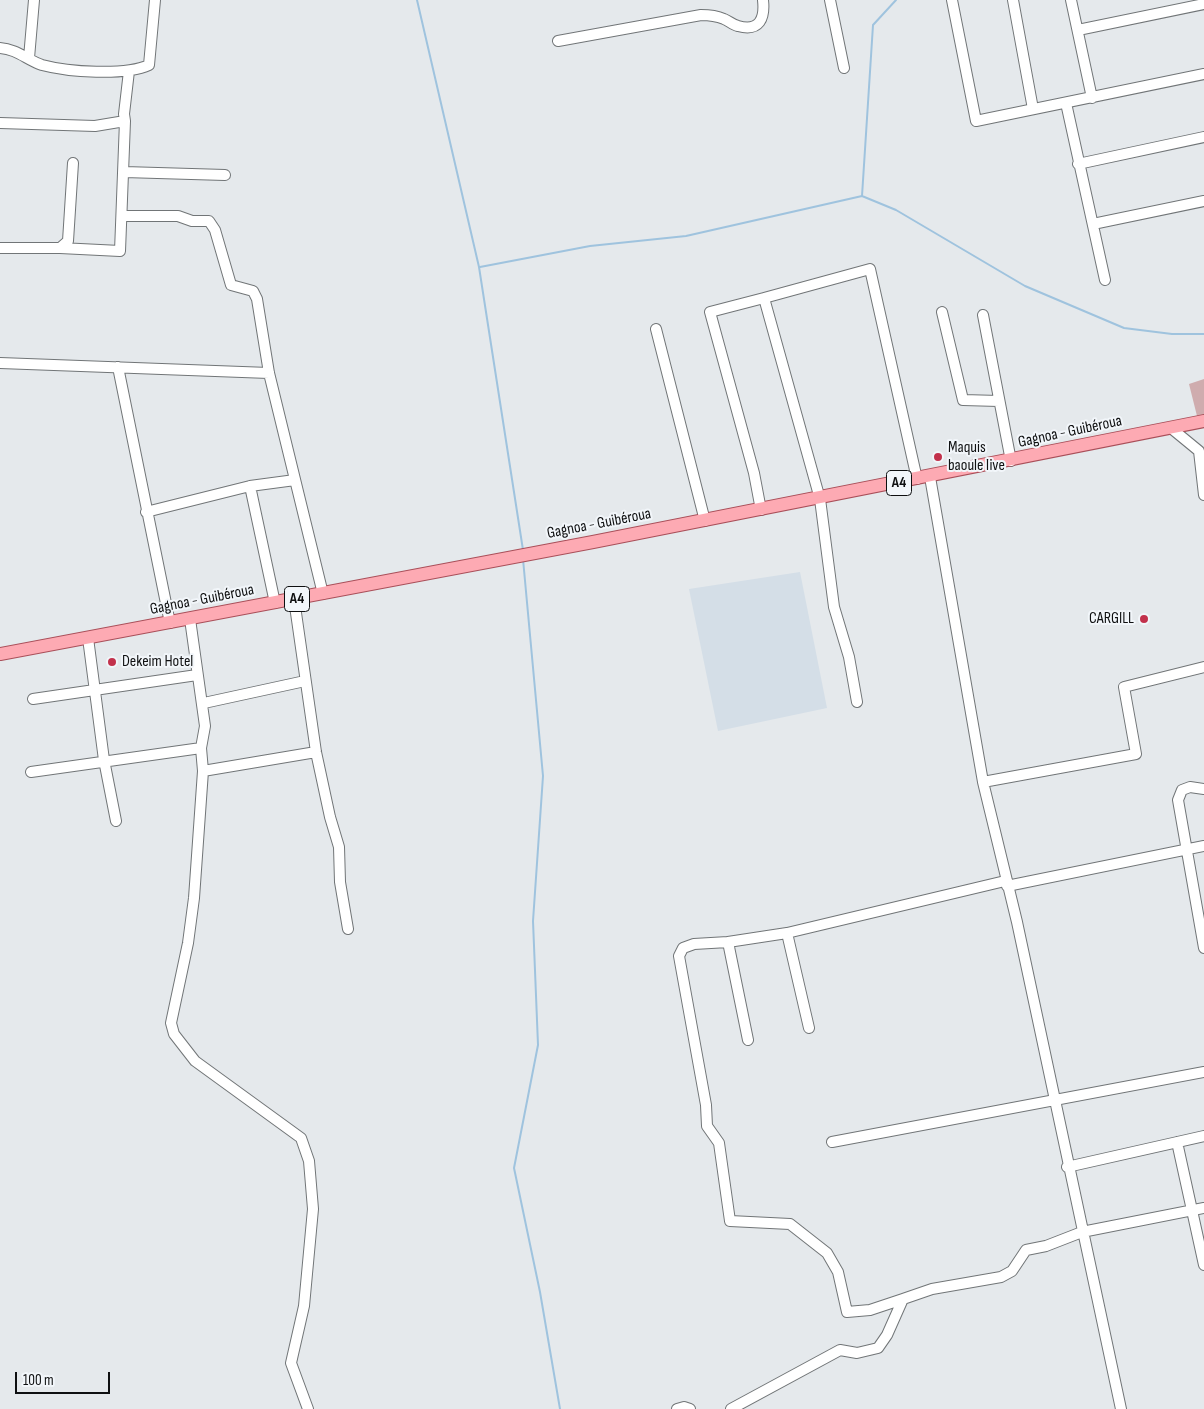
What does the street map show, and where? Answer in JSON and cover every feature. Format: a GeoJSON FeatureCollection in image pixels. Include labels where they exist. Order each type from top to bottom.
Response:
{"type":"FeatureCollection","features":[{"type":"Feature","properties":{"kind":"main road","name":"Gagnoa - Guibéroua"},"geometry":{"type":"LineString","coordinates":[[0,654],[705,521],[1204,421]]}},
{"type":"Feature","properties":{"kind":"street"},"geometry":{"type":"LineString","coordinates":[[29,58],[34,0]]}},
{"type":"Feature","properties":{"kind":"street"},"geometry":{"type":"LineString","coordinates":[[0,48],[11,48],[41,64],[73,70],[137,71],[149,65],[155,0]]}},
{"type":"Feature","properties":{"kind":"street"},"geometry":{"type":"LineString","coordinates":[[558,41],[701,15],[725,19],[739,27],[758,24],[762,21],[765,14],[763,0]]}},
{"type":"Feature","properties":{"kind":"street"},"geometry":{"type":"LineString","coordinates":[[830,0],[844,68]]}},
{"type":"Feature","properties":{"kind":"street"},"geometry":{"type":"LineString","coordinates":[[952,0],[976,121],[1204,74]]}},
{"type":"Feature","properties":{"kind":"street"},"geometry":{"type":"LineString","coordinates":[[1013,0],[1033,109]]}},
{"type":"Feature","properties":{"kind":"street"},"geometry":{"type":"LineString","coordinates":[[1071,0],[1092,98]]}},
{"type":"Feature","properties":{"kind":"street"},"geometry":{"type":"LineString","coordinates":[[1078,30],[1204,4]]}},
{"type":"Feature","properties":{"kind":"street"},"geometry":{"type":"LineString","coordinates":[[0,248],[120,250],[124,172],[124,114],[129,70]]}},
{"type":"Feature","properties":{"kind":"street"},"geometry":{"type":"LineString","coordinates":[[1066,103],[1105,280]]}},
{"type":"Feature","properties":{"kind":"street"},"geometry":{"type":"LineString","coordinates":[[0,123],[95,126],[125,121]]}},
{"type":"Feature","properties":{"kind":"street"},"geometry":{"type":"LineString","coordinates":[[1078,164],[1204,137]]}},
{"type":"Feature","properties":{"kind":"street"},"geometry":{"type":"LineString","coordinates":[[60,248],[68,241],[72,163]]}},
{"type":"Feature","properties":{"kind":"street"},"geometry":{"type":"LineString","coordinates":[[124,172],[225,175]]}},
{"type":"Feature","properties":{"kind":"street"},"geometry":{"type":"LineString","coordinates":[[1093,224],[1204,201]]}},
{"type":"Feature","properties":{"kind":"street"},"geometry":{"type":"LineString","coordinates":[[122,216],[178,216],[192,221],[209,221],[215,230],[231,286],[253,291],[257,299],[269,373],[323,594]]}},
{"type":"Feature","properties":{"kind":"street"},"geometry":{"type":"LineString","coordinates":[[761,510],[754,473],[710,312],[870,269],[924,478],[983,782],[1017,922],[1067,1166],[1121,1409]]}},
{"type":"Feature","properties":{"kind":"street"},"geometry":{"type":"LineString","coordinates":[[764,298],[820,498],[834,607],[849,657],[857,702]]}},
{"type":"Feature","properties":{"kind":"street"},"geometry":{"type":"LineString","coordinates":[[942,312],[963,400],[999,401]]}},
{"type":"Feature","properties":{"kind":"street"},"geometry":{"type":"LineString","coordinates":[[983,315],[1011,460]]}},
{"type":"Feature","properties":{"kind":"street"},"geometry":{"type":"LineString","coordinates":[[656,329],[705,521]]}},
{"type":"Feature","properties":{"kind":"street"},"geometry":{"type":"LineString","coordinates":[[0,363],[269,373]]}},
{"type":"Feature","properties":{"kind":"street"},"geometry":{"type":"LineString","coordinates":[[118,368],[170,623]]}},
{"type":"Feature","properties":{"kind":"street"},"geometry":{"type":"LineString","coordinates":[[1171,428],[1199,451],[1204,495]]}},
{"type":"Feature","properties":{"kind":"street"},"geometry":{"type":"LineString","coordinates":[[146,512],[250,486],[295,480]]}},
{"type":"Feature","properties":{"kind":"street"},"geometry":{"type":"LineString","coordinates":[[250,486],[276,603]]}},
{"type":"Feature","properties":{"kind":"street"},"geometry":{"type":"LineString","coordinates":[[294,599],[304,681],[316,752],[330,817],[339,847],[340,882],[348,929]]}},
{"type":"Feature","properties":{"kind":"street"},"geometry":{"type":"LineString","coordinates":[[190,619],[197,675],[204,703],[203,771],[188,943],[171,1024],[174,1034],[195,1061],[301,1138],[309,1161],[312,1225],[304,1306],[291,1363],[308,1409]]}},
{"type":"Feature","properties":{"kind":"street"},"geometry":{"type":"LineString","coordinates":[[88,638],[104,760],[116,821]]}},
{"type":"Feature","properties":{"kind":"street"},"geometry":{"type":"LineString","coordinates":[[983,782],[1136,754],[1124,687],[1204,667]]}},
{"type":"Feature","properties":{"kind":"street"},"geometry":{"type":"LineString","coordinates":[[33,699],[197,675]]}},
{"type":"Feature","properties":{"kind":"street"},"geometry":{"type":"LineString","coordinates":[[204,703],[304,681]]}},
{"type":"Feature","properties":{"kind":"street"},"geometry":{"type":"LineString","coordinates":[[31,772],[104,760],[202,748]]}},
{"type":"Feature","properties":{"kind":"street"},"geometry":{"type":"LineString","coordinates":[[203,771],[316,752]]}},
{"type":"Feature","properties":{"kind":"street"},"geometry":{"type":"LineString","coordinates":[[1204,789],[1190,787],[1182,790],[1178,800],[1185,850],[1201,917],[1204,948]]}},
{"type":"Feature","properties":{"kind":"street"},"geometry":{"type":"LineString","coordinates":[[1204,846],[1006,883],[787,933],[728,942],[694,944],[683,948],[679,956],[706,1105],[707,1126],[719,1143],[730,1221],[790,1224],[827,1253],[838,1272],[846,1312],[870,1310],[932,1289],[1001,1277],[1012,1271],[1026,1250],[1046,1246],[1082,1232],[1204,1208]]}},
{"type":"Feature","properties":{"kind":"street"},"geometry":{"type":"LineString","coordinates":[[787,933],[809,1028]]}},
{"type":"Feature","properties":{"kind":"street"},"geometry":{"type":"LineString","coordinates":[[728,942],[748,1040]]}},
{"type":"Feature","properties":{"kind":"street"},"geometry":{"type":"LineString","coordinates":[[832,1142],[1204,1072]]}},
{"type":"Feature","properties":{"kind":"street"},"geometry":{"type":"LineString","coordinates":[[1067,1166],[1204,1136]]}},
{"type":"Feature","properties":{"kind":"street"},"geometry":{"type":"LineString","coordinates":[[1177,1142],[1204,1265]]}},
{"type":"Feature","properties":{"kind":"street"},"geometry":{"type":"LineString","coordinates":[[731,1409],[840,1350],[857,1353],[878,1348],[887,1335],[904,1299]]}},
{"type":"Feature","properties":{"kind":"street"},"geometry":{"type":"LineString","coordinates":[[677,1409],[684,1407],[690,1409]]}},
{"type":"Feature","properties":{"kind":"shaded area"},"geometry":{"type":"Polygon","coordinates":[[[1204,379],[1204,419],[1198,420],[1189,384],[1204,379]]]}},
{"type":"Feature","properties":{"kind":"shaded area"},"geometry":{"type":"Polygon","coordinates":[[[800,572],[827,708],[718,731],[689,589],[800,572]]]}},
{"type":"Feature","properties":{"kind":"waterway"},"geometry":{"type":"LineString","coordinates":[[417,0],[479,267],[523,550]]}},
{"type":"Feature","properties":{"kind":"waterway"},"geometry":{"type":"LineString","coordinates":[[480,267],[590,246],[686,236],[862,196],[873,25],[896,0]]}},
{"type":"Feature","properties":{"kind":"waterway"},"geometry":{"type":"LineString","coordinates":[[862,196],[896,210],[1025,286],[1124,328],[1172,334],[1204,334]]}},
{"type":"Feature","properties":{"kind":"waterway"},"geometry":{"type":"LineString","coordinates":[[523,559],[543,776],[533,921],[538,1045],[514,1168],[540,1292],[560,1409]]}},
{"type":"Feature","properties":{"kind":"place","name":"Maquis baoule live"},"geometry":{"type":"Point","coordinates":[938,457]}},
{"type":"Feature","properties":{"kind":"place","name":"CARGILL"},"geometry":{"type":"Point","coordinates":[1144,619]}},
{"type":"Feature","properties":{"kind":"place","name":"Dekeim Hotel"},"geometry":{"type":"Point","coordinates":[112,662]}}]}
